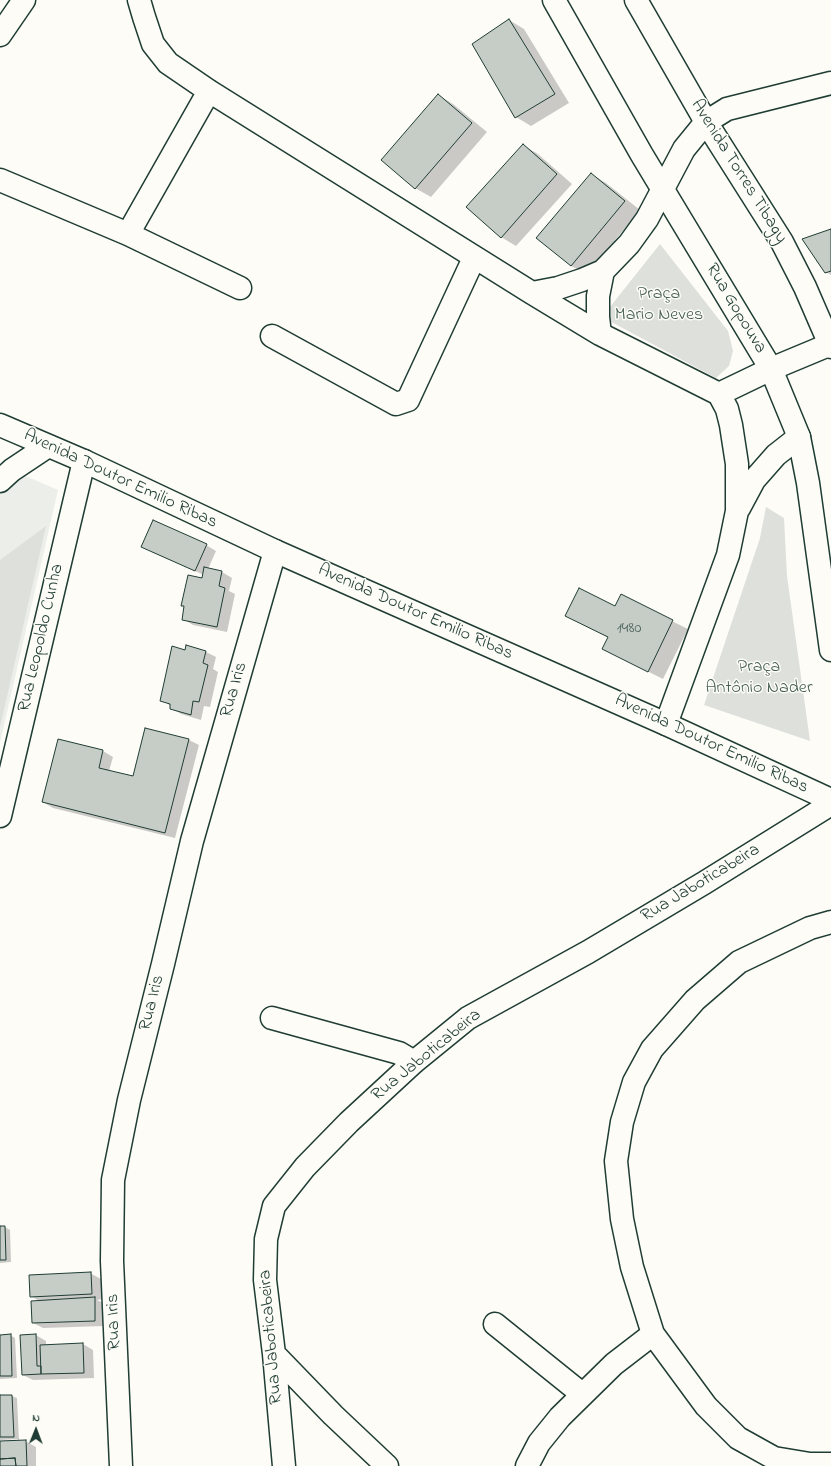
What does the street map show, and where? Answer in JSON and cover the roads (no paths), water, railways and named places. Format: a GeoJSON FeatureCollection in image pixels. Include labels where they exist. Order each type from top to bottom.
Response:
{"type":"FeatureCollection","features":[{"type":"Feature","properties":{"kind":"street"},"geometry":{"type":"LineString","coordinates":[[0,35],[24,0]]}},
{"type":"Feature","properties":{"kind":"street"},"geometry":{"type":"LineString","coordinates":[[139,0],[153,44],[168,63],[208,91],[474,258],[600,334],[719,394],[731,425],[737,464],[737,511],[728,555],[666,724]]}},
{"type":"Feature","properties":{"kind":"street","name":"Rua Gopouva"},"geometry":{"type":"LineString","coordinates":[[554,0],[663,189],[771,369],[799,437],[808,483],[831,650]]}},
{"type":"Feature","properties":{"kind":"street","name":"Avenida Torres Tibagy"},"geometry":{"type":"LineString","coordinates":[[636,0],[706,122],[782,242],[805,287],[831,345]]}},
{"type":"Feature","properties":{"kind":"street"},"geometry":{"type":"LineString","coordinates":[[532,293],[558,288],[603,271],[629,244],[647,219],[684,149],[706,122],[727,109],[831,83]]}},
{"type":"Feature","properties":{"kind":"street"},"geometry":{"type":"LineString","coordinates":[[128,234],[208,91]]}},
{"type":"Feature","properties":{"kind":"street"},"geometry":{"type":"LineString","coordinates":[[0,180],[128,234],[240,288]]}},
{"type":"Feature","properties":{"kind":"street"},"geometry":{"type":"LineString","coordinates":[[272,336],[396,404],[408,400],[474,258]]}},
{"type":"Feature","properties":{"kind":"street"},"geometry":{"type":"LineString","coordinates":[[600,334],[598,296],[603,271]]}},
{"type":"Feature","properties":{"kind":"street"},"geometry":{"type":"LineString","coordinates":[[719,394],[771,369],[831,345]]}},
{"type":"Feature","properties":{"kind":"street","name":"Avenida Doutor Emilio Ribas"},"geometry":{"type":"LineString","coordinates":[[0,425],[84,461],[274,552],[666,724],[831,800]]}},
{"type":"Feature","properties":{"kind":"street"},"geometry":{"type":"LineString","coordinates":[[737,511],[754,480],[776,455],[799,437]]}},
{"type":"Feature","properties":{"kind":"street"},"geometry":{"type":"LineString","coordinates":[[0,481],[12,470],[48,446]]}},
{"type":"Feature","properties":{"kind":"street","name":"Rua Leopoldo Cunha"},"geometry":{"type":"LineString","coordinates":[[0,816],[84,461]]}},
{"type":"Feature","properties":{"kind":"street","name":"Rua Iris"},"geometry":{"type":"LineString","coordinates":[[121,1466],[112,1261],[113,1180],[129,1100],[192,841],[274,552]]}},
{"type":"Feature","properties":{"kind":"street","name":"Rua Jaboticabeira"},"geometry":{"type":"LineString","coordinates":[[284,1466],[274,1354],[265,1280],[266,1239],[274,1206],[304,1167],[349,1122],[414,1062],[468,1018],[595,948],[704,883],[831,804]]}},
{"type":"Feature","properties":{"kind":"street"},"geometry":{"type":"LineString","coordinates":[[831,922],[810,928],[739,962],[696,1000],[657,1043],[652,1049],[634,1082],[622,1122],[616,1161],[622,1219],[632,1267],[653,1334],[706,1406],[738,1438],[774,1458],[810,1464],[831,1464]]}},
{"type":"Feature","properties":{"kind":"street"},"geometry":{"type":"LineString","coordinates":[[272,1018],[399,1053],[414,1062]]}},
{"type":"Feature","properties":{"kind":"street"},"geometry":{"type":"LineString","coordinates":[[495,1324],[582,1394]]}},
{"type":"Feature","properties":{"kind":"street"},"geometry":{"type":"LineString","coordinates":[[526,1466],[539,1443],[560,1417],[582,1394],[614,1364],[653,1334]]}},
{"type":"Feature","properties":{"kind":"street"},"geometry":{"type":"LineString","coordinates":[[274,1354],[333,1415],[387,1466]]}},
{"type":"Feature","properties":{"kind":"park label","name":"Praça Mario Neves"},"geometry":{"type":"Point","coordinates":[659,305]}},
{"type":"Feature","properties":{"kind":"park label","name":"Praça Antônio Nader"},"geometry":{"type":"Point","coordinates":[759,678]}}]}
